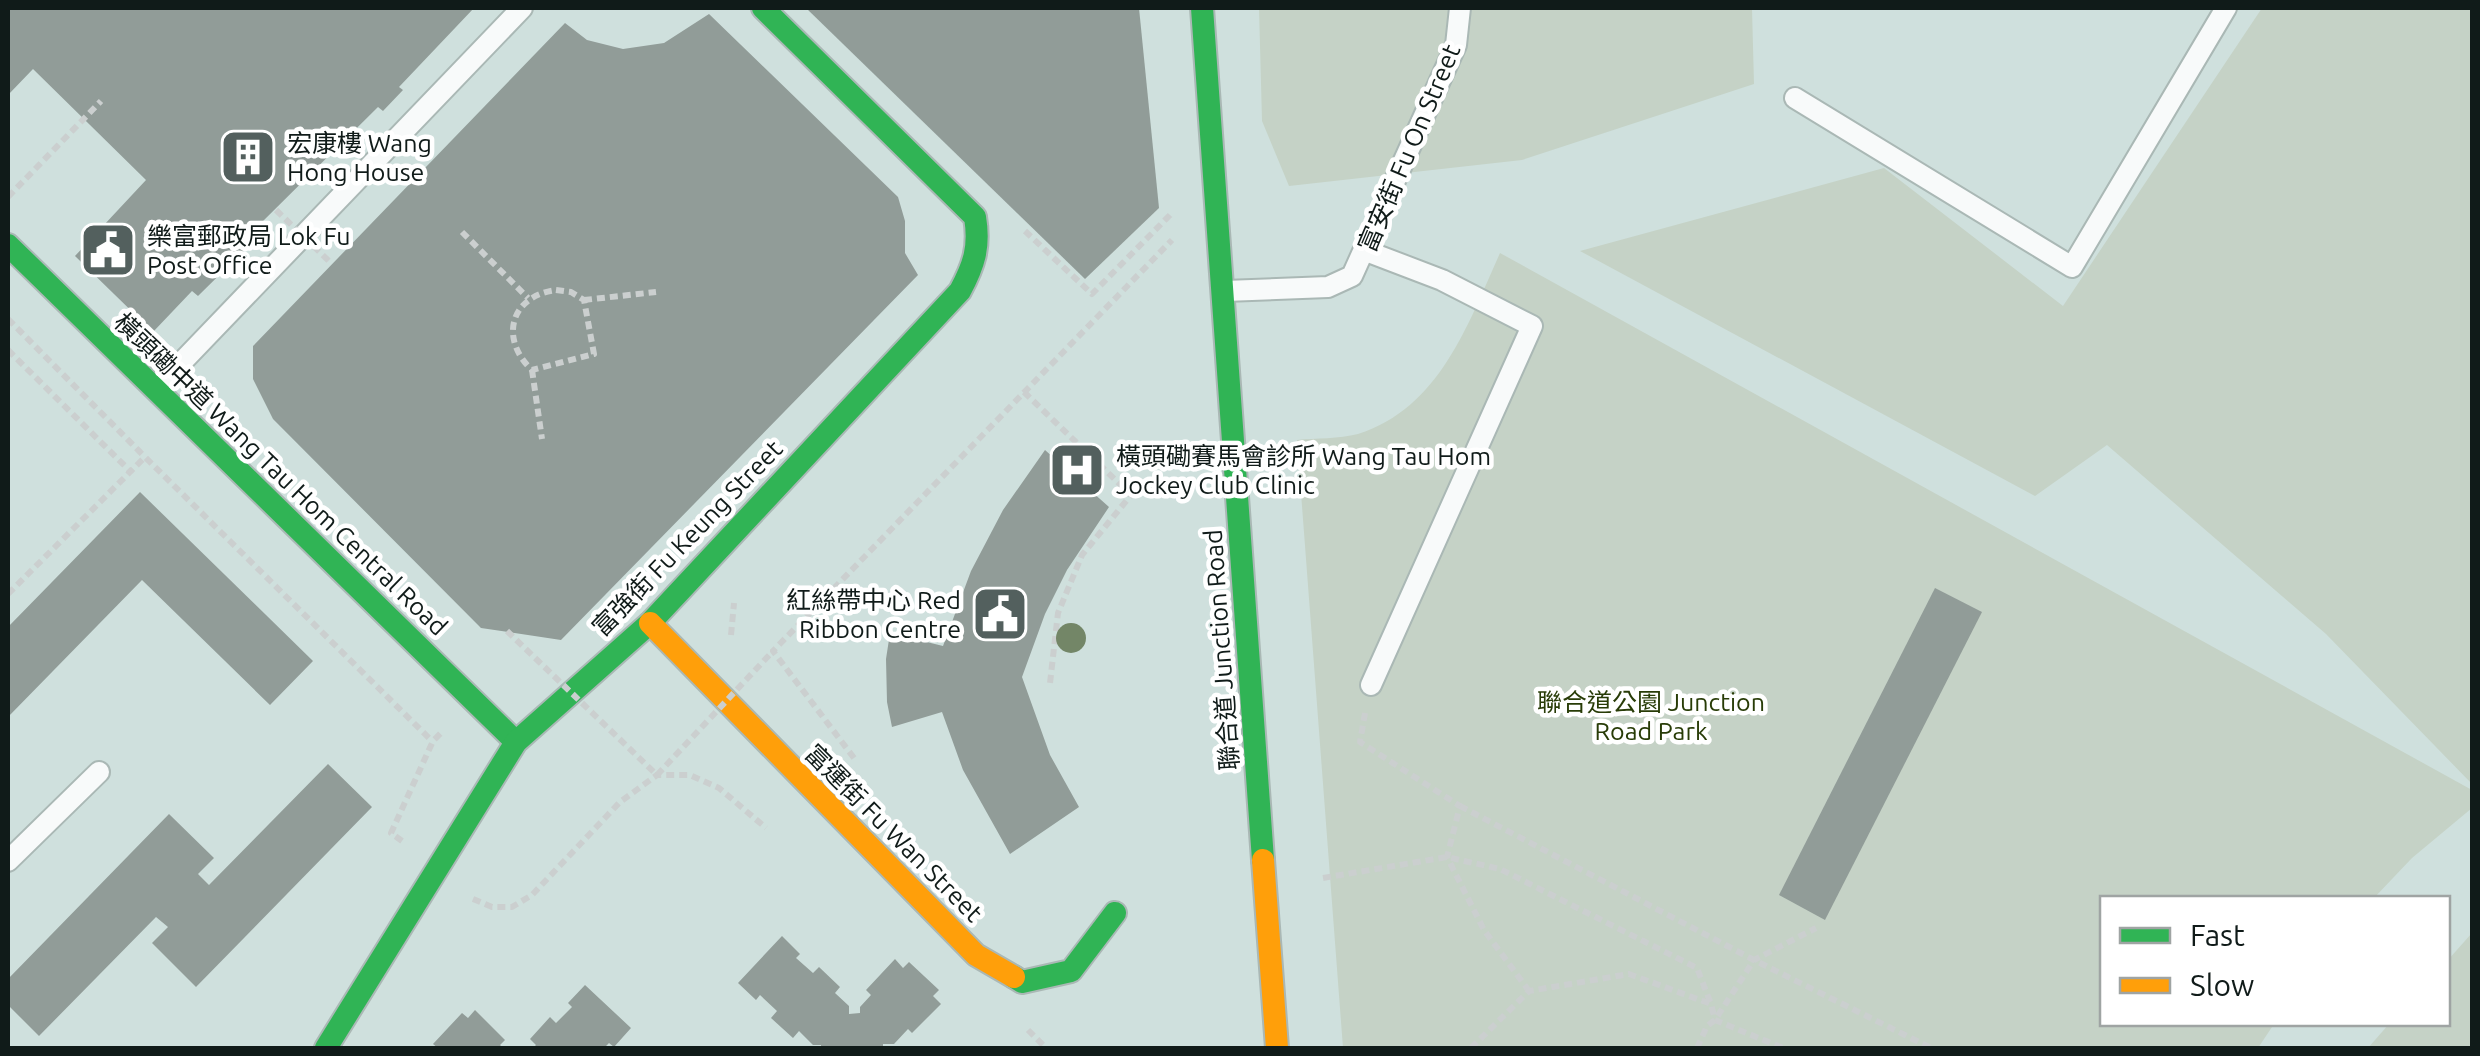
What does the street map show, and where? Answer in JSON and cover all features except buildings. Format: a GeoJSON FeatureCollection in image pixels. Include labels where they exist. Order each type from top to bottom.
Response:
{"type":"FeatureCollection","features":[{"type":"Feature","properties":{"kind":"street"},"geometry":{"type":"LineString","coordinates":[[763,8],[970,212]]}},
{"type":"Feature","properties":{"kind":"street","name":"聯合道 Junction Road"},"geometry":{"type":"LineString","coordinates":[[1202,8],[1276,1048]]}},
{"type":"Feature","properties":{"kind":"street","name":"富強街 Fu Keung Street"},"geometry":{"type":"LineString","coordinates":[[326,1048],[516,742],[650,622],[960,291],[974,264],[979,241],[970,212]]}},
{"type":"Feature","properties":{"kind":"street","name":"橫頭磡中道 Wang Tau Hom Central Road"},"geometry":{"type":"LineString","coordinates":[[8,245],[516,742]]}},
{"type":"Feature","properties":{"kind":"street","name":"富運街 Fu Wan Street"},"geometry":{"type":"LineString","coordinates":[[650,622],[976,955],[1022,982],[1071,971],[1115,913]]}},
{"type":"Feature","properties":{"kind":"lane"},"geometry":{"type":"LineString","coordinates":[[155,390],[522,8]]}},
{"type":"Feature","properties":{"kind":"lane","name":"富安街 Fu On Street"},"geometry":{"type":"LineString","coordinates":[[1223,291],[1328,286],[1352,276],[1456,45],[1460,8]]}},
{"type":"Feature","properties":{"kind":"lane"},"geometry":{"type":"LineString","coordinates":[[1795,98],[2072,267],[2226,8]]}},
{"type":"Feature","properties":{"kind":"lane"},"geometry":{"type":"LineString","coordinates":[[970,212],[983,190]]}},
{"type":"Feature","properties":{"kind":"lane"},"geometry":{"type":"LineString","coordinates":[[1366,251],[1442,280],[1532,326],[1371,685]]}},
{"type":"Feature","properties":{"kind":"lane"},"geometry":{"type":"LineString","coordinates":[[8,861],[98,772]]}},
{"type":"Feature","properties":{"kind":"path"},"geometry":{"type":"LineString","coordinates":[[8,198],[101,101]]}},
{"type":"Feature","properties":{"kind":"path"},"geometry":{"type":"LineString","coordinates":[[276,210],[332,264]]}},
{"type":"Feature","properties":{"kind":"path"},"geometry":{"type":"LineString","coordinates":[[480,882],[470,898],[492,907],[512,907],[532,896],[620,802],[657,775],[772,651],[1173,239],[1171,214],[1092,294],[1020,227]]}},
{"type":"Feature","properties":{"kind":"path"},"geometry":{"type":"LineString","coordinates":[[462,232],[529,298]]}},
{"type":"Feature","properties":{"kind":"path"},"geometry":{"type":"LineString","coordinates":[[542,439],[532,370],[515,348],[512,335],[514,321],[529,298],[556,290],[571,292],[584,300],[656,292]]}},
{"type":"Feature","properties":{"kind":"path"},"geometry":{"type":"LineString","coordinates":[[532,370],[594,354],[584,300]]}},
{"type":"Feature","properties":{"kind":"path"},"geometry":{"type":"LineString","coordinates":[[8,319],[433,741]]}},
{"type":"Feature","properties":{"kind":"path"},"geometry":{"type":"LineString","coordinates":[[8,350],[132,473]]}},
{"type":"Feature","properties":{"kind":"path"},"geometry":{"type":"LineString","coordinates":[[1024,392],[1131,495],[1082,555],[1058,613],[1050,683]]}},
{"type":"Feature","properties":{"kind":"path"},"geometry":{"type":"LineString","coordinates":[[8,594],[146,456]]}},
{"type":"Feature","properties":{"kind":"path"},"geometry":{"type":"LineString","coordinates":[[732,645],[730,623],[739,591]]}},
{"type":"Feature","properties":{"kind":"path"},"geometry":{"type":"LineString","coordinates":[[507,631],[657,775],[690,775],[719,788],[766,828]]}},
{"type":"Feature","properties":{"kind":"path"},"geometry":{"type":"LineString","coordinates":[[742,666],[755,680]]}},
{"type":"Feature","properties":{"kind":"path"},"geometry":{"type":"LineString","coordinates":[[544,682],[557,669]]}},
{"type":"Feature","properties":{"kind":"path"},"geometry":{"type":"LineString","coordinates":[[1371,685],[1360,742],[1460,806],[1931,1048]]}},
{"type":"Feature","properties":{"kind":"path"},"geometry":{"type":"LineString","coordinates":[[700,714],[714,728]]}},
{"type":"Feature","properties":{"kind":"path"},"geometry":{"type":"LineString","coordinates":[[592,729],[604,719]]}},
{"type":"Feature","properties":{"kind":"path"},"geometry":{"type":"LineString","coordinates":[[1460,806],[1447,858],[1484,930],[1528,991]]}},
{"type":"Feature","properties":{"kind":"path"},"geometry":{"type":"LineString","coordinates":[[1323,878],[1447,858],[1500,870],[1697,968],[1715,1020]]}},
{"type":"Feature","properties":{"kind":"path"},"geometry":{"type":"LineString","coordinates":[[1697,1048],[1754,960],[1816,928]]}},
{"type":"Feature","properties":{"kind":"path"},"geometry":{"type":"LineString","coordinates":[[1471,1048],[1528,991],[1629,974],[1711,1004]]}},
{"type":"Feature","properties":{"kind":"path"},"geometry":{"type":"LineString","coordinates":[[1015,1017],[1043,1045],[1041,1048]]}},
{"type":"Feature","properties":{"kind":"path"},"geometry":{"type":"LineString","coordinates":[[1715,1020],[1783,1048]]}},
{"type":"Feature","properties":{"kind":"green space"},"geometry":{"type":"Polygon","coordinates":[[[1259,8],[1752,8],[1754,84],[1522,160],[1289,186],[1262,121],[1259,8]]]}},
{"type":"Feature","properties":{"kind":"green space"},"geometry":{"type":"Polygon","coordinates":[[[2262,8],[2472,8],[2472,784],[2326,634],[2107,445],[2035,496],[1580,251],[1884,168],[2063,306],[2262,8]]]}},
{"type":"Feature","properties":{"kind":"green space","name":"聯合道公園 Junction Road Park"},"geometry":{"type":"Polygon","coordinates":[[[1500,253],[2472,790],[2472,808],[2412,858],[2376,896],[2100,896],[2100,1026],[2273,1026],[2258,1048],[1343,1048],[1297,440],[1358,434],[1386,422],[1410,405],[1448,360],[1500,253]]]}},
{"type":"Feature","properties":{"kind":"green space"},"geometry":{"type":"Polygon","coordinates":[[[2472,933],[2472,1048],[2368,1048],[2387,1026],[2450,1026],[2450,958],[2472,933]]]}},
{"type":"Feature","properties":{"kind":"traffic: fast"},"geometry":{"type":"LineString","coordinates":[[326,1048],[516,742],[650,623],[960,291],[969,273],[976,247],[975,217],[763,8]]}},
{"type":"Feature","properties":{"kind":"traffic: fast"},"geometry":{"type":"LineString","coordinates":[[1202,8],[1263,860]]}},
{"type":"Feature","properties":{"kind":"traffic: fast"},"geometry":{"type":"LineString","coordinates":[[8,245],[516,742]]}},
{"type":"Feature","properties":{"kind":"traffic: fast"},"geometry":{"type":"LineString","coordinates":[[1014,977],[1022,982],[1071,971],[1115,913]]}},
{"type":"Feature","properties":{"kind":"traffic: slow"},"geometry":{"type":"LineString","coordinates":[[650,623],[976,955],[1014,977]]}},
{"type":"Feature","properties":{"kind":"traffic: slow"},"geometry":{"type":"LineString","coordinates":[[1263,860],[1277,1048]]}},
{"type":"Feature","properties":{"kind":"place","name":"宏康樓 Wang Hong House"},"geometry":{"type":"Point","coordinates":[248,157]}},
{"type":"Feature","properties":{"kind":"place","name":"樂富郵政局 Lok Fu Post Office"},"geometry":{"type":"Point","coordinates":[108,250]}},
{"type":"Feature","properties":{"kind":"place","name":"橫頭磡賽馬會診所 Wang Tau Hom Jockey Club Clinic"},"geometry":{"type":"Point","coordinates":[1077,470]}},
{"type":"Feature","properties":{"kind":"place","name":"紅絲帶中心 Red Ribbon Centre"},"geometry":{"type":"Point","coordinates":[1000,614]}}]}
